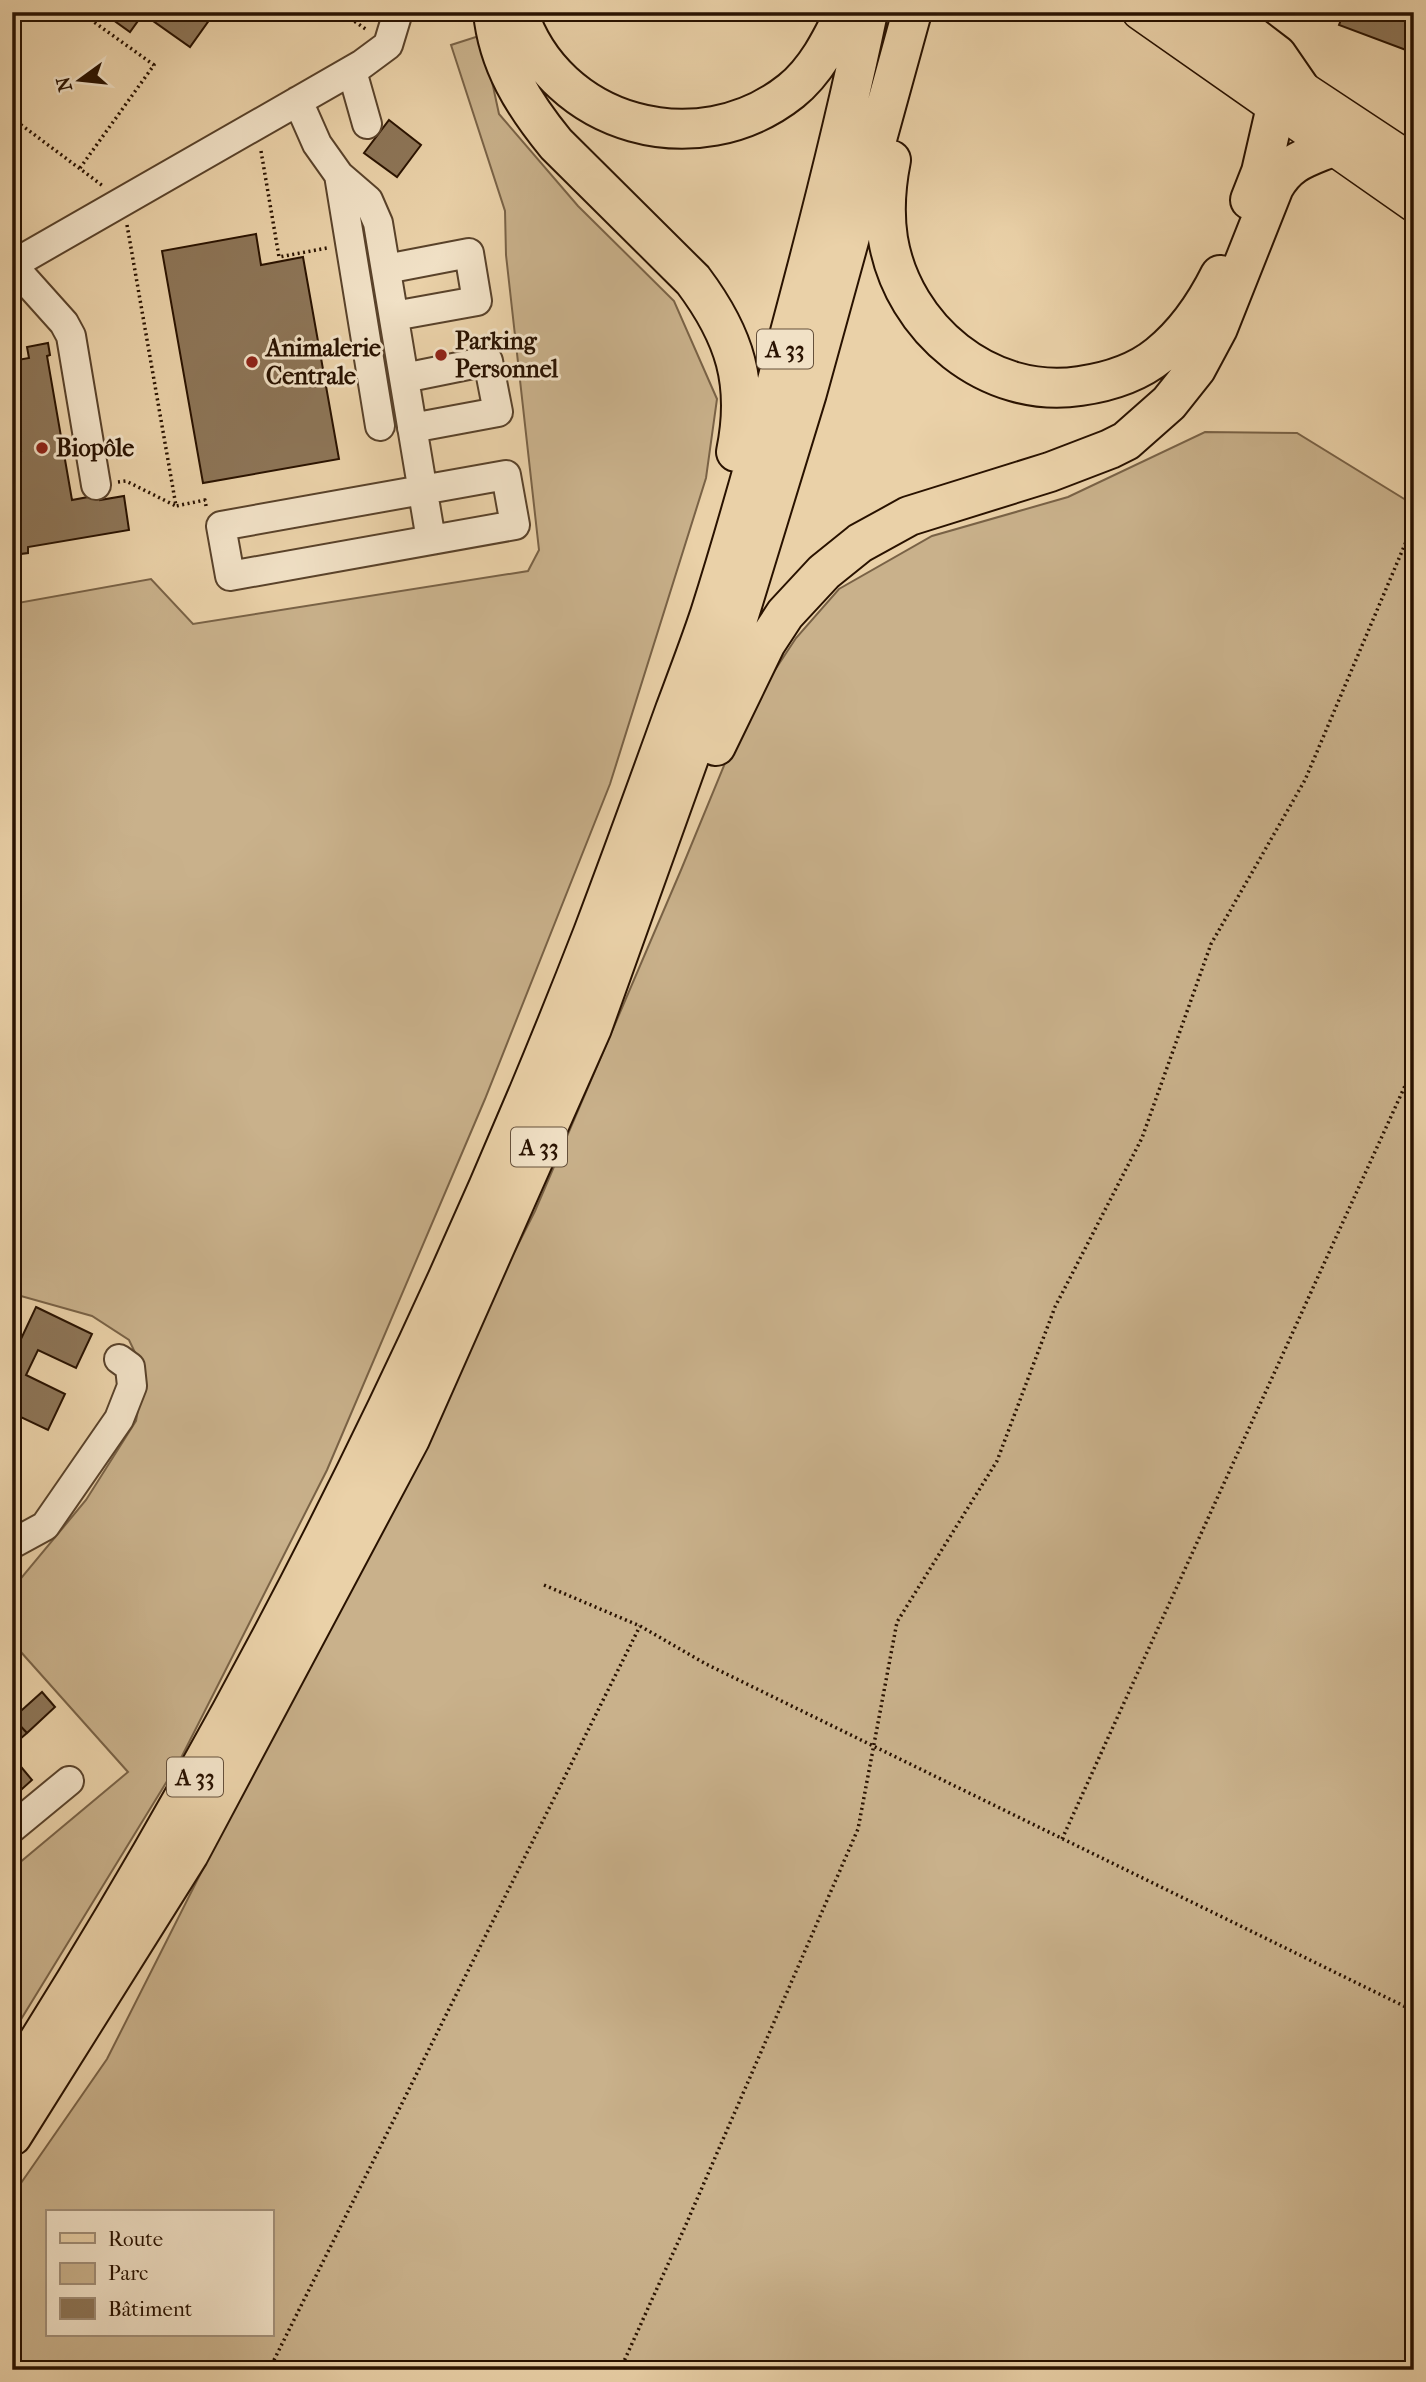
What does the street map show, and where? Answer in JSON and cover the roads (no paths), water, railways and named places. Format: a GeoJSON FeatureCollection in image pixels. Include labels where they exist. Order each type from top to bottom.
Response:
{"type":"FeatureCollection","features":[{"type":"Feature","properties":{"kind":"highway"},"geometry":{"type":"LineString","coordinates":[[493,12],[500,51],[510,76],[531,112],[555,144],[693,280],[709,302],[732,351],[743,401],[741,427],[685,681]]}},
{"type":"Feature","properties":{"kind":"highway"},"geometry":{"type":"LineString","coordinates":[[518,12],[532,45],[546,66],[581,99],[617,118],[643,125],[677,129],[722,124],[775,102],[809,73],[829,44],[845,12]]}},
{"type":"Feature","properties":{"kind":"highway","name":"A 33"},"geometry":{"type":"LineString","coordinates":[[12,2083],[160,1839],[239,1697],[362,1461],[415,1352],[489,1186],[562,1011],[625,850],[709,618],[778,377],[868,12]]}},
{"type":"Feature","properties":{"kind":"highway","name":"A 33"},"geometry":{"type":"LineString","coordinates":[[12,2137],[189,1854],[410,1439],[592,1028],[732,638],[807,393],[912,12]]}},
{"type":"Feature","properties":{"kind":"highway"},"geometry":{"type":"LineString","coordinates":[[894,83],[898,129],[889,175],[886,216],[893,257],[908,295],[922,319],[936,335],[965,359],[999,377],[1034,387],[1090,385],[1135,370],[1158,357],[1204,305],[1223,270],[1288,97],[1277,55],[1221,12]]}},
{"type":"Feature","properties":{"kind":"highway"},"geometry":{"type":"LineString","coordinates":[[653,860],[717,743],[766,643],[785,614],[803,594],[824,572],[860,543],[898,520],[1089,458],[1126,441],[1145,426],[1182,388],[1219,328],[1274,187],[1283,172],[1292,164],[1332,147]]}},
{"type":"Feature","properties":{"kind":"main road"},"geometry":{"type":"LineString","coordinates":[[1140,12],[1288,97],[1406,157]]}},
{"type":"Feature","properties":{"kind":"main road"},"geometry":{"type":"LineString","coordinates":[[1196,12],[1288,97],[1332,147],[1414,204]]}},
{"type":"Feature","properties":{"kind":"lane"},"geometry":{"type":"LineString","coordinates":[[96,485],[71,336],[64,323],[12,265],[352,71],[388,45],[398,12]]}},
{"type":"Feature","properties":{"kind":"lane"},"geometry":{"type":"LineString","coordinates":[[352,71],[367,124]]}},
{"type":"Feature","properties":{"kind":"lane"},"geometry":{"type":"LineString","coordinates":[[298,101],[317,144],[339,175],[368,200],[378,223],[431,540]]}},
{"type":"Feature","properties":{"kind":"lane"},"geometry":{"type":"LineString","coordinates":[[339,175],[380,426]]}},
{"type":"Feature","properties":{"kind":"lane"},"geometry":{"type":"LineString","coordinates":[[386,270],[469,253],[477,301],[394,316]]}},
{"type":"Feature","properties":{"kind":"lane"},"geometry":{"type":"LineString","coordinates":[[404,379],[488,361],[498,412],[412,428]]}},
{"type":"Feature","properties":{"kind":"lane"},"geometry":{"type":"LineString","coordinates":[[506,475],[515,525],[230,576],[221,526],[422,490],[506,475]]}},
{"type":"Feature","properties":{"kind":"lane"},"geometry":{"type":"LineString","coordinates":[[12,1544],[44,1526],[119,1419],[132,1387],[130,1367],[119,1359]]}},
{"type":"Feature","properties":{"kind":"lane"},"geometry":{"type":"LineString","coordinates":[[12,1828],[69,1781]]}},
{"type":"Feature","properties":{"kind":"place","name":"Parking Personnel"},"geometry":{"type":"Point","coordinates":[441,355]}},
{"type":"Feature","properties":{"kind":"place","name":"Animalerie Centrale"},"geometry":{"type":"Point","coordinates":[252,362]}},
{"type":"Feature","properties":{"kind":"place","name":"Biopôle"},"geometry":{"type":"Point","coordinates":[42,448]}}]}
